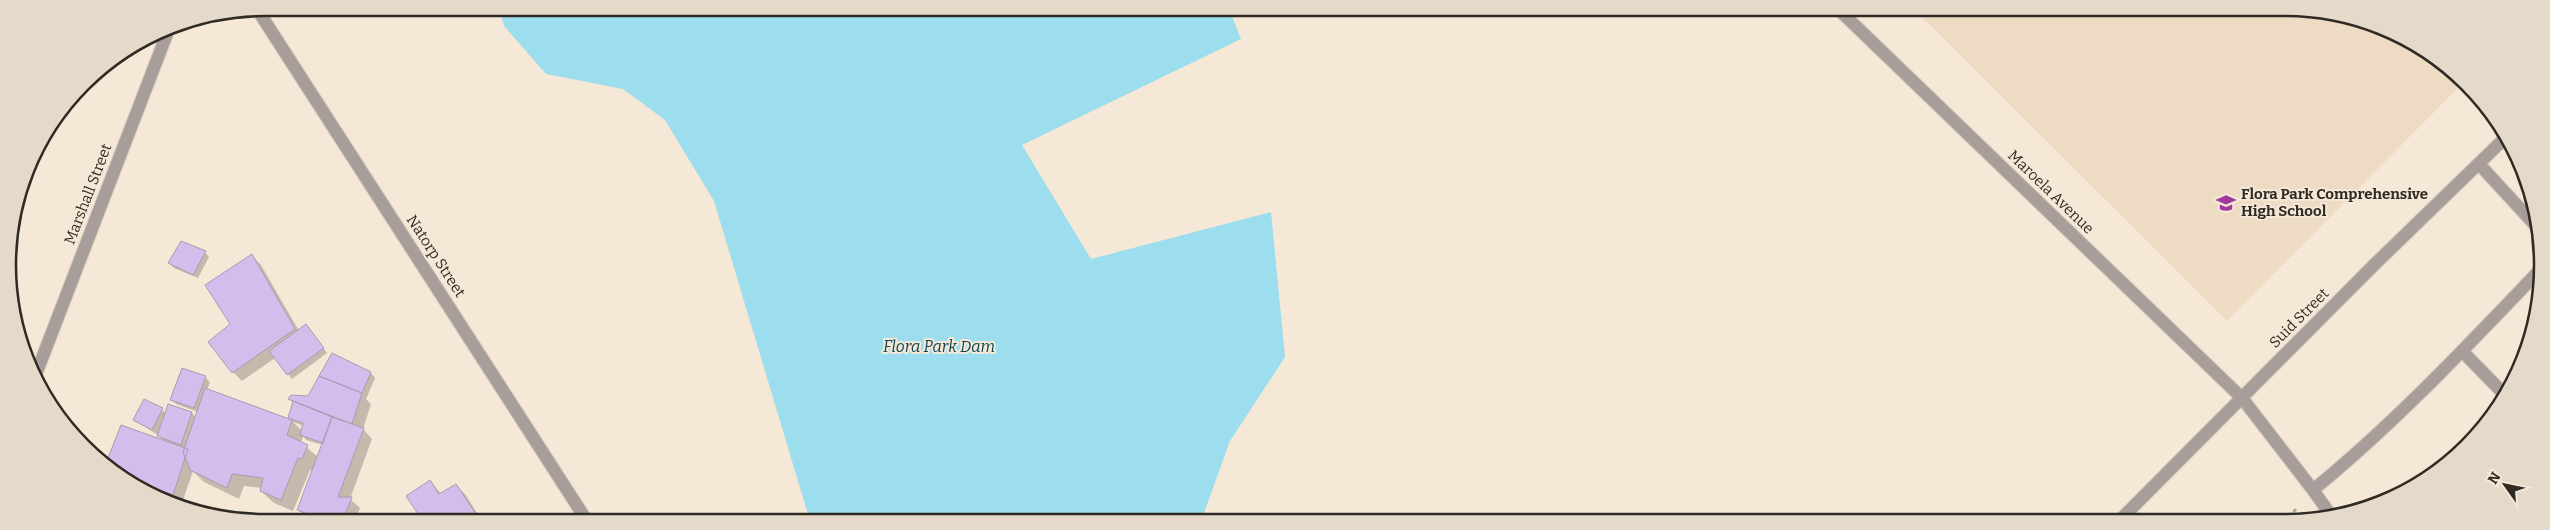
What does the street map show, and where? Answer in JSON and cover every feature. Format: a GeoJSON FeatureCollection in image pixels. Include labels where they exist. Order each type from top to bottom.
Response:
{"type":"FeatureCollection","features":[{"type":"Feature","properties":{"kind":"street","name":"Natorp Street"},"geometry":{"type":"LineString","coordinates":[[263,16],[583,514]]}},
{"type":"Feature","properties":{"kind":"street","name":"Maroela Avenue"},"geometry":{"type":"LineString","coordinates":[[1845,16],[2242,398],[2327,510]]}},
{"type":"Feature","properties":{"kind":"street","name":"Marshall Street"},"geometry":{"type":"LineString","coordinates":[[39,368],[166,37]]}},
{"type":"Feature","properties":{"kind":"street","name":"Suid Street"},"geometry":{"type":"LineString","coordinates":[[2126,514],[2501,142]]}},
{"type":"Feature","properties":{"kind":"street"},"geometry":{"type":"LineString","coordinates":[[2479,164],[2530,219]]}},
{"type":"Feature","properties":{"kind":"street"},"geometry":{"type":"LineString","coordinates":[[2312,490],[2350,460],[2462,351],[2533,277]]}},
{"type":"Feature","properties":{"kind":"street"},"geometry":{"type":"LineString","coordinates":[[2462,351],[2500,390]]}},
{"type":"Feature","properties":{"kind":"shaded area","name":"Flora Park Comprehensive High School"},"geometry":{"type":"Polygon","coordinates":[[[1921,16],[2285,16],[2317,18],[2365,29],[2395,42],[2423,58],[2459,87],[2227,321],[1921,16]]]}},
{"type":"Feature","properties":{"kind":"water","name":"Flora Park Dam"},"geometry":{"type":"Polygon","coordinates":[[[501,16],[1232,16],[1241,39],[1022,145],[1091,259],[1271,212],[1285,357],[1230,441],[1204,514],[808,514],[714,201],[665,120],[623,89],[546,74],[504,26],[501,16]]]}},
{"type":"Feature","properties":{"kind":"building"},"geometry":{"type":"Polygon","coordinates":[[[181,241],[206,251],[193,275],[168,263],[181,241]]]}},
{"type":"Feature","properties":{"kind":"building"},"geometry":{"type":"Polygon","coordinates":[[[252,254],[295,329],[232,373],[208,342],[230,324],[205,285],[252,254]]]}},
{"type":"Feature","properties":{"kind":"building"},"geometry":{"type":"Polygon","coordinates":[[[306,324],[324,348],[287,375],[269,351],[306,324]]]}},
{"type":"Feature","properties":{"kind":"building"},"geometry":{"type":"Polygon","coordinates":[[[332,353],[371,372],[362,393],[319,376],[332,353]]]}},
{"type":"Feature","properties":{"kind":"building"},"geometry":{"type":"Polygon","coordinates":[[[182,368],[206,376],[194,408],[170,400],[182,368]]]}},
{"type":"Feature","properties":{"kind":"building"},"geometry":{"type":"Polygon","coordinates":[[[319,376],[362,393],[352,424],[288,399],[291,395],[308,396],[319,376]]]}},
{"type":"Feature","properties":{"kind":"building"},"geometry":{"type":"Polygon","coordinates":[[[205,388],[292,420],[287,435],[308,445],[302,459],[298,458],[281,500],[260,491],[263,478],[232,474],[227,488],[190,470],[183,452],[205,388]]]}},
{"type":"Feature","properties":{"kind":"building"},"geometry":{"type":"Polygon","coordinates":[[[144,399],[163,408],[152,430],[133,420],[144,399]]]}},
{"type":"Feature","properties":{"kind":"building"},"geometry":{"type":"Polygon","coordinates":[[[293,401],[332,417],[323,443],[300,435],[303,423],[288,418],[293,401]]]}},
{"type":"Feature","properties":{"kind":"building"},"geometry":{"type":"Polygon","coordinates":[[[168,404],[192,412],[181,445],[157,436],[168,404]]]}},
{"type":"Feature","properties":{"kind":"building"},"geometry":{"type":"Polygon","coordinates":[[[332,417],[364,428],[338,497],[352,497],[345,514],[308,514],[297,510],[332,417]]]}},
{"type":"Feature","properties":{"kind":"building"},"geometry":{"type":"Polygon","coordinates":[[[121,425],[188,449],[173,495],[155,488],[127,472],[108,458],[121,425]]]}},
{"type":"Feature","properties":{"kind":"building"},"geometry":{"type":"Polygon","coordinates":[[[430,480],[439,494],[456,484],[476,514],[418,514],[406,496],[430,480]]]}},
{"type":"Feature","properties":{"kind":"place","name":"Flora Park Comprehensive High School"},"geometry":{"type":"Point","coordinates":[2226,203]}}]}
